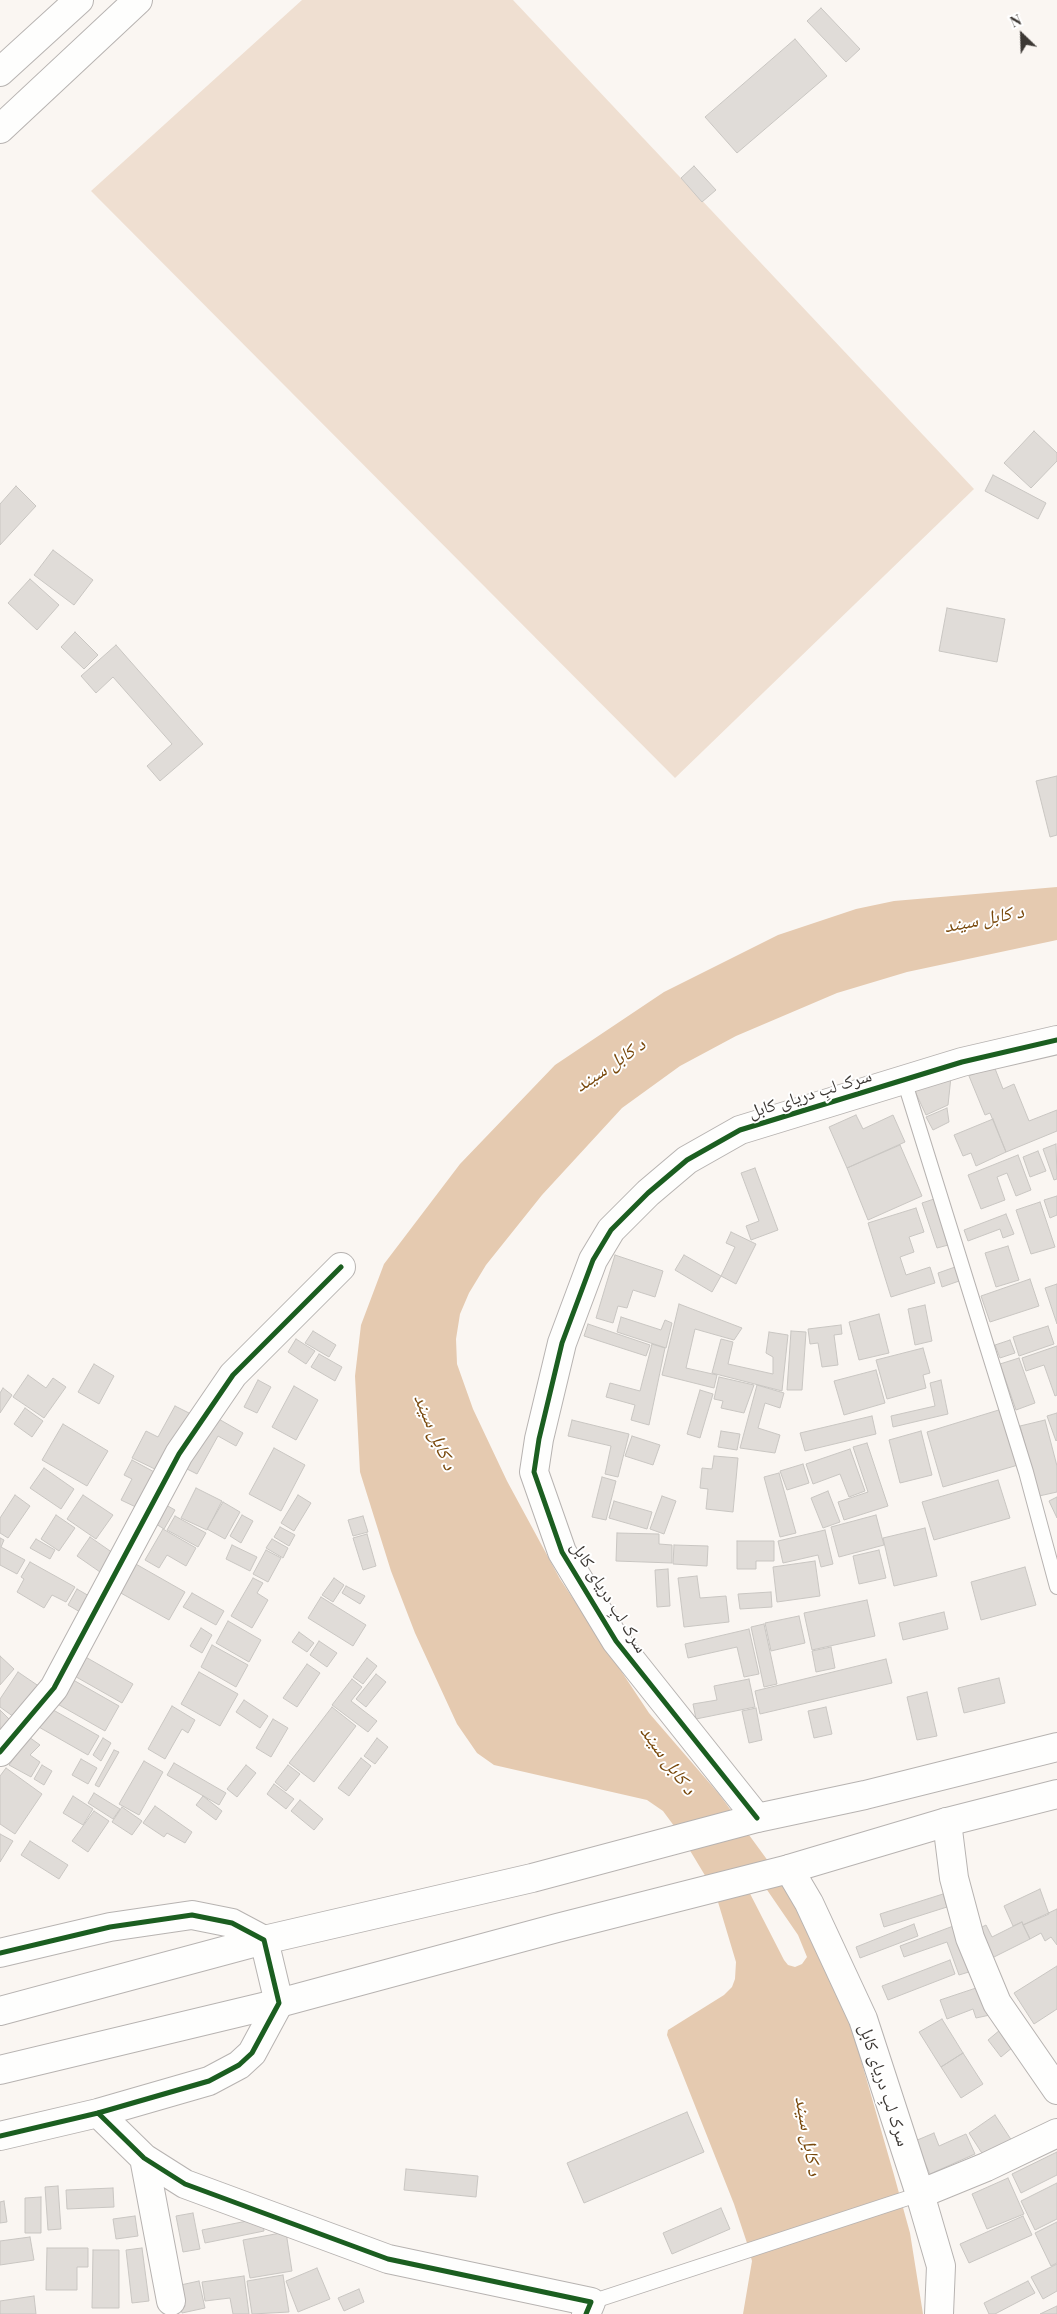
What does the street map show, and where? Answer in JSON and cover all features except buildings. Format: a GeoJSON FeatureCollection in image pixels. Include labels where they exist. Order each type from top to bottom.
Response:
{"type":"FeatureCollection","features":[{"type":"Feature","properties":{"kind":"main road"},"geometry":{"type":"LineString","coordinates":[[0,72],[79,0]]}},
{"type":"Feature","properties":{"kind":"main road"},"geometry":{"type":"LineString","coordinates":[[8,121],[138,0]]}},
{"type":"Feature","properties":{"kind":"main road","name":"سرک لبِ دریای کابل"},"geometry":{"type":"LineString","coordinates":[[753,1819],[616,1641],[562,1552],[534,1472],[539,1439],[562,1343],[593,1260],[611,1230],[648,1193],[687,1160],[740,1130],[962,1062],[1057,1040]]}},
{"type":"Feature","properties":{"kind":"main road"},"geometry":{"type":"LineString","coordinates":[[0,1752],[54,1688],[179,1454],[233,1375],[341,1267]]}},
{"type":"Feature","properties":{"kind":"main road"},"geometry":{"type":"LineString","coordinates":[[0,2011],[264,1940],[532,1878],[753,1819],[865,1795],[1057,1747]]}},
{"type":"Feature","properties":{"kind":"main road"},"geometry":{"type":"LineString","coordinates":[[0,2070],[279,2002],[556,1928],[786,1870],[947,1822],[1057,1794]]}},
{"type":"Feature","properties":{"kind":"main road"},"geometry":{"type":"LineString","coordinates":[[947,1822],[954,1878],[970,1938],[997,2003],[1057,2090]]}},
{"type":"Feature","properties":{"kind":"main road","name":"سرک لبِ دریای کابل"},"geometry":{"type":"LineString","coordinates":[[786,1870],[809,1903],[863,2019],[911,2196],[940,2266],[939,2314]]}},
{"type":"Feature","properties":{"kind":"main road"},"geometry":{"type":"LineString","coordinates":[[0,1953],[110,1927],[192,1914],[232,1923],[264,1940],[279,2002],[252,2053],[239,2065],[210,2081],[98,2114],[0,2136]]}},
{"type":"Feature","properties":{"kind":"main road"},"geometry":{"type":"LineString","coordinates":[[98,2114],[144,2158],[185,2184],[388,2259],[588,2308]]}},
{"type":"Feature","properties":{"kind":"main road"},"geometry":{"type":"LineString","coordinates":[[911,2196],[986,2167],[1057,2133]]}},
{"type":"Feature","properties":{"kind":"main road"},"geometry":{"type":"LineString","coordinates":[[144,2158],[171,2301]]}},
{"type":"Feature","properties":{"kind":"lane"},"geometry":{"type":"LineString","coordinates":[[904,1080],[1026,1472],[1057,1587]]}},
{"type":"Feature","properties":{"kind":"lane"},"geometry":{"type":"LineString","coordinates":[[588,2308],[745,2250],[911,2196]]}},
{"type":"Feature","properties":{"kind":"shaded area"},"geometry":{"type":"Polygon","coordinates":[[[302,0],[513,0],[974,489],[675,778],[91,191],[302,0]]]}},
{"type":"Feature","properties":{"kind":"water","name":"د کابل سيند"},"geometry":{"type":"Polygon","coordinates":[[[1057,887],[1057,940],[907,972],[837,993],[736,1036],[680,1066],[622,1108],[542,1195],[486,1265],[469,1293],[460,1314],[456,1339],[457,1364],[473,1409],[507,1481],[560,1579],[649,1713],[719,1794],[782,1880],[846,2008],[910,2233],[923,2314],[743,2314],[752,2261],[748,2246],[734,2204],[667,2035],[668,2030],[724,1995],[732,1987],[735,1979],[736,1962],[715,1892],[680,1834],[663,1811],[647,1800],[494,1765],[477,1753],[457,1724],[415,1633],[391,1571],[360,1472],[355,1376],[361,1325],[384,1264],[460,1164],[555,1065],[664,992],[778,935],[856,909],[894,901],[1057,887]],[[743,1867],[742,1878],[784,1960],[788,1965],[795,1967],[802,1964],[807,1957],[798,1935],[752,1868],[743,1867]]]}},
{"type":"Feature","properties":{"kind":"cycle path"},"geometry":{"type":"LineString","coordinates":[[757,1818],[616,1641],[562,1552],[534,1472],[539,1439],[562,1343],[593,1260],[611,1230],[648,1193],[687,1160],[740,1130],[962,1062],[1057,1040]]}},
{"type":"Feature","properties":{"kind":"cycle path"},"geometry":{"type":"LineString","coordinates":[[0,1752],[54,1688],[179,1454],[233,1375],[341,1267]]}},
{"type":"Feature","properties":{"kind":"cycle path"},"geometry":{"type":"LineString","coordinates":[[0,1953],[110,1927],[192,1915],[232,1923],[264,1940],[279,2003],[252,2053],[239,2065],[209,2081],[98,2113],[0,2136]]}},
{"type":"Feature","properties":{"kind":"cycle path"},"geometry":{"type":"LineString","coordinates":[[98,2113],[144,2158],[185,2184],[388,2259],[591,2302],[586,2314]]}}]}
